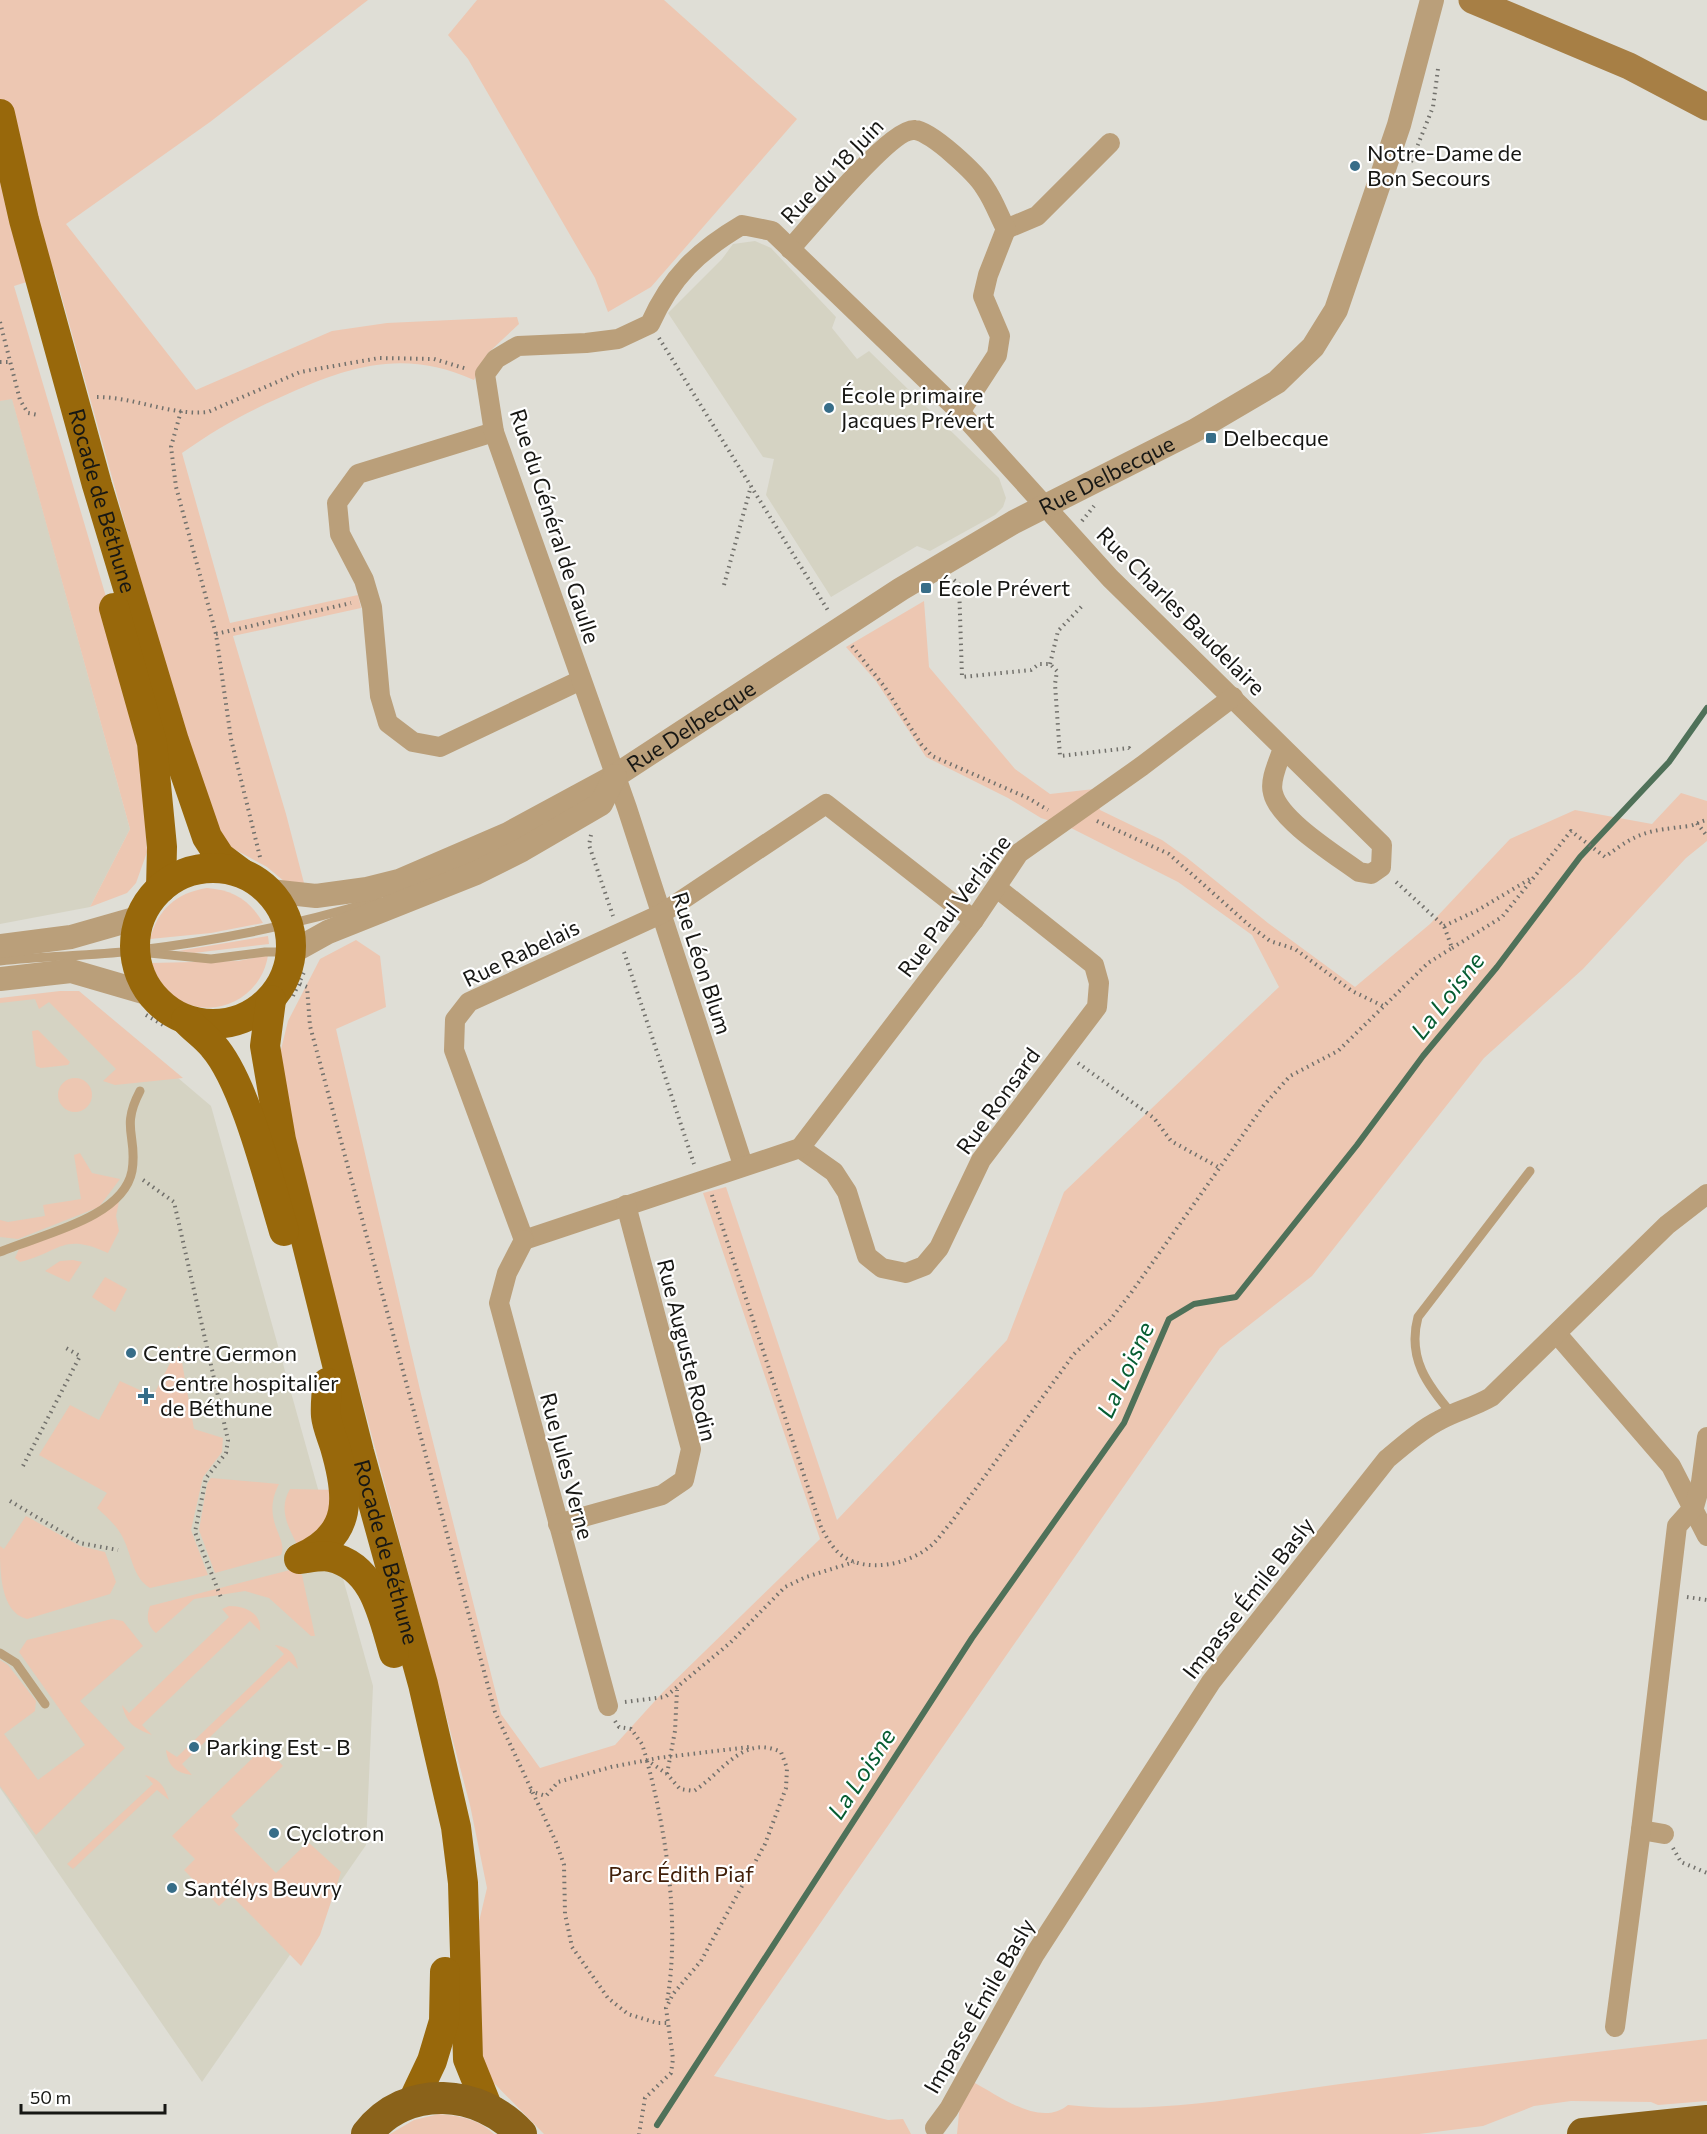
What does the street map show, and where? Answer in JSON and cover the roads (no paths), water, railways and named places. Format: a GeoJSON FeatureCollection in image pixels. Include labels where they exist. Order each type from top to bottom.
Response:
{"type":"FeatureCollection","features":[{"type":"Feature","properties":{"kind":"highway"},"geometry":{"type":"LineString","coordinates":[[367,2134],[392,2111],[413,2101],[438,2097],[463,2098],[487,2106],[505,2118],[521,2134]]}},
{"type":"Feature","properties":{"kind":"highway"},"geometry":{"type":"LineString","coordinates":[[1583,2134],[1707,2121]]}},
{"type":"Feature","properties":{"kind":"main road"},"geometry":{"type":"LineString","coordinates":[[1472,0],[1629,66],[1707,107]]}},
{"type":"Feature","properties":{"kind":"main road","name":"Rocade de Béthune"},"geometry":{"type":"LineString","coordinates":[[0,114],[24,220],[97,485],[174,741],[207,837],[220,856],[257,876],[290,938]]}},
{"type":"Feature","properties":{"kind":"main road","name":"Rocade de Béthune"},"geometry":{"type":"LineString","coordinates":[[0,191],[152,743],[162,847],[161,888]]}},
{"type":"Feature","properties":{"kind":"main road"},"geometry":{"type":"LineString","coordinates":[[145,1001],[133,951],[141,917],[161,888],[178,876],[198,870],[219,868],[257,876]]}},
{"type":"Feature","properties":{"kind":"main road"},"geometry":{"type":"LineString","coordinates":[[175,1023],[204,1024],[240,1020],[271,1000],[287,974],[290,938]]}},
{"type":"Feature","properties":{"kind":"main road","name":"Rocade de Béthune"},"geometry":{"type":"LineString","coordinates":[[271,1000],[266,1046],[280,1140],[359,1452],[423,1684],[456,1827],[463,1883],[468,2059],[487,2106]]}},
{"type":"Feature","properties":{"kind":"main road","name":"Rocade de Béthune"},"geometry":{"type":"LineString","coordinates":[[145,1001],[166,1009],[175,1023],[213,1045],[226,1065],[250,1125],[368,1523],[413,1704],[442,1844],[447,1904],[444,2021],[432,2061],[413,2101]]}},
{"type":"Feature","properties":{"kind":"main road"},"geometry":{"type":"LineString","coordinates":[[327,1383],[326,1416],[342,1471],[346,1505],[336,1529],[328,1540],[318,1551],[299,1559],[330,1557],[346,1563],[356,1569],[376,1594],[413,1704]]}},
{"type":"Feature","properties":{"kind":"street","name":"Rue Delbecque"},"geometry":{"type":"LineString","coordinates":[[257,876],[316,896],[367,889],[399,881],[508,834],[615,776],[839,629],[1014,522],[1047,507],[1251,399],[1277,382],[1313,347],[1336,310],[1399,125],[1432,0]]}},
{"type":"Feature","properties":{"kind":"street","name":"Rue du 18 Juin"},"geometry":{"type":"LineString","coordinates":[[790,249],[884,147],[903,132],[915,130],[930,135],[985,186],[1006,229]]}},
{"type":"Feature","properties":{"kind":"street"},"geometry":{"type":"LineString","coordinates":[[960,412],[997,355],[1000,336],[983,296],[988,275],[1006,229],[1037,216],[1110,143]]}},
{"type":"Feature","properties":{"kind":"street","name":"Rue du Général de Gaulle"},"geometry":{"type":"LineString","coordinates":[[615,776],[494,432],[485,374],[496,359],[518,346],[618,339],[650,324],[664,294],[689,265],[716,240],[742,225],[772,231],[790,249]]}},
{"type":"Feature","properties":{"kind":"street"},"geometry":{"type":"LineString","coordinates":[[790,249],[960,412],[1047,507]]}},
{"type":"Feature","properties":{"kind":"street"},"geometry":{"type":"LineString","coordinates":[[494,432],[358,474],[337,503],[340,534],[364,580],[370,599],[380,696],[388,723],[413,742],[441,747],[581,680]]}},
{"type":"Feature","properties":{"kind":"street","name":"Rue Charles Baudelaire"},"geometry":{"type":"LineString","coordinates":[[1047,507],[1110,578],[1382,845],[1380,867],[1371,874],[1359,872],[1284,813],[1272,793],[1275,770],[1283,748]]}},
{"type":"Feature","properties":{"kind":"street","name":"Rue Paul Verlaine"},"geometry":{"type":"LineString","coordinates":[[800,1148],[974,920],[1019,853],[1142,766],[1233,697]]}},
{"type":"Feature","properties":{"kind":"street","name":"Rue Delbecque"},"geometry":{"type":"LineString","coordinates":[[290,938],[328,932],[476,873],[602,804],[615,776]]}},
{"type":"Feature","properties":{"kind":"street","name":"Rue Léon Blum"},"geometry":{"type":"LineString","coordinates":[[615,776],[743,1165]]}},
{"type":"Feature","properties":{"kind":"street","name":"Rue Rabelais"},"geometry":{"type":"LineString","coordinates":[[524,1240],[454,1050],[455,1020],[469,1002],[661,914],[826,804],[974,920]]}},
{"type":"Feature","properties":{"kind":"street","name":"Rue Ronsard"},"geometry":{"type":"LineString","coordinates":[[800,1148],[834,1172],[847,1192],[867,1256],[882,1268],[906,1273],[924,1266],[939,1248],[981,1160],[1096,1007],[1099,983],[1094,965],[997,888]]}},
{"type":"Feature","properties":{"kind":"street"},"geometry":{"type":"LineString","coordinates":[[0,946],[70,937],[141,917]]}},
{"type":"Feature","properties":{"kind":"street"},"geometry":{"type":"LineString","coordinates":[[0,979],[71,971],[145,1001]]}},
{"type":"Feature","properties":{"kind":"street"},"geometry":{"type":"LineString","coordinates":[[524,1240],[702,1181],[743,1165],[800,1148]]}},
{"type":"Feature","properties":{"kind":"street","name":"Impasse Émile Basly"},"geometry":{"type":"LineString","coordinates":[[935,2127],[949,2109],[1035,1954],[1211,1682],[1387,1459],[1421,1431],[1491,1398],[1667,1225],[1707,1194]]}},
{"type":"Feature","properties":{"kind":"street","name":"Rue Auguste Rodin"},"geometry":{"type":"LineString","coordinates":[[558,1524],[662,1495],[684,1480],[691,1449],[626,1205]]}},
{"type":"Feature","properties":{"kind":"street","name":"Rue Jules Verne"},"geometry":{"type":"LineString","coordinates":[[524,1240],[507,1274],[499,1303],[608,1706]]}},
{"type":"Feature","properties":{"kind":"street"},"geometry":{"type":"LineString","coordinates":[[1557,1334],[1671,1466],[1707,1536]]}},
{"type":"Feature","properties":{"kind":"street"},"geometry":{"type":"LineString","coordinates":[[1615,2027],[1677,1526],[1694,1507],[1701,1482],[1707,1437]]}},
{"type":"Feature","properties":{"kind":"street"},"geometry":{"type":"LineString","coordinates":[[1641,1830],[1664,1834]]}},
{"type":"Feature","properties":{"kind":"lane"},"geometry":{"type":"LineString","coordinates":[[133,951],[211,959],[265,952],[322,917],[407,891],[469,866],[535,833],[555,808]]}},
{"type":"Feature","properties":{"kind":"lane"},"geometry":{"type":"LineString","coordinates":[[0,961],[290,938]]}},
{"type":"Feature","properties":{"kind":"lane"},"geometry":{"type":"LineString","coordinates":[[0,1252],[84,1220],[109,1206],[132,1173],[133,1153],[129,1119],[140,1090]]}},
{"type":"Feature","properties":{"kind":"lane"},"geometry":{"type":"LineString","coordinates":[[1453,1415],[1418,1366],[1414,1332],[1418,1317],[1530,1170]]}},
{"type":"Feature","properties":{"kind":"lane"},"geometry":{"type":"LineString","coordinates":[[0,1653],[16,1663],[45,1704]]}},
{"type":"Feature","properties":{"kind":"waterway","name":"La Loisne"},"geometry":{"type":"LineString","coordinates":[[657,2125],[972,1638],[1124,1423],[1169,1319],[1194,1304],[1236,1297],[1357,1145],[1423,1056],[1497,967],[1580,857],[1669,762],[1707,708]]}},
{"type":"Feature","properties":{"kind":"place","name":"Notre-Dame de Bon Secours"},"geometry":{"type":"Point","coordinates":[1355,166]}},
{"type":"Feature","properties":{"kind":"place","name":"École primaire Jacques Prévert"},"geometry":{"type":"Point","coordinates":[829,408]}},
{"type":"Feature","properties":{"kind":"place","name":"Delbecque"},"geometry":{"type":"Point","coordinates":[1211,438]}},
{"type":"Feature","properties":{"kind":"place","name":"École Prévert"},"geometry":{"type":"Point","coordinates":[926,588]}},
{"type":"Feature","properties":{"kind":"place","name":"Centre Germon"},"geometry":{"type":"Point","coordinates":[131,1353]}},
{"type":"Feature","properties":{"kind":"place","name":"Centre hospitalier de Béthune"},"geometry":{"type":"Point","coordinates":[146,1396]}},
{"type":"Feature","properties":{"kind":"place","name":"Parking Est - B"},"geometry":{"type":"Point","coordinates":[194,1747]}},
{"type":"Feature","properties":{"kind":"place","name":"Cyclotron"},"geometry":{"type":"Point","coordinates":[274,1833]}},
{"type":"Feature","properties":{"kind":"place","name":"Santélys Beuvry"},"geometry":{"type":"Point","coordinates":[172,1888]}},
{"type":"Feature","properties":{"kind":"park label","name":"Parc Édith Piaf"},"geometry":{"type":"Point","coordinates":[681,1874]}}]}
